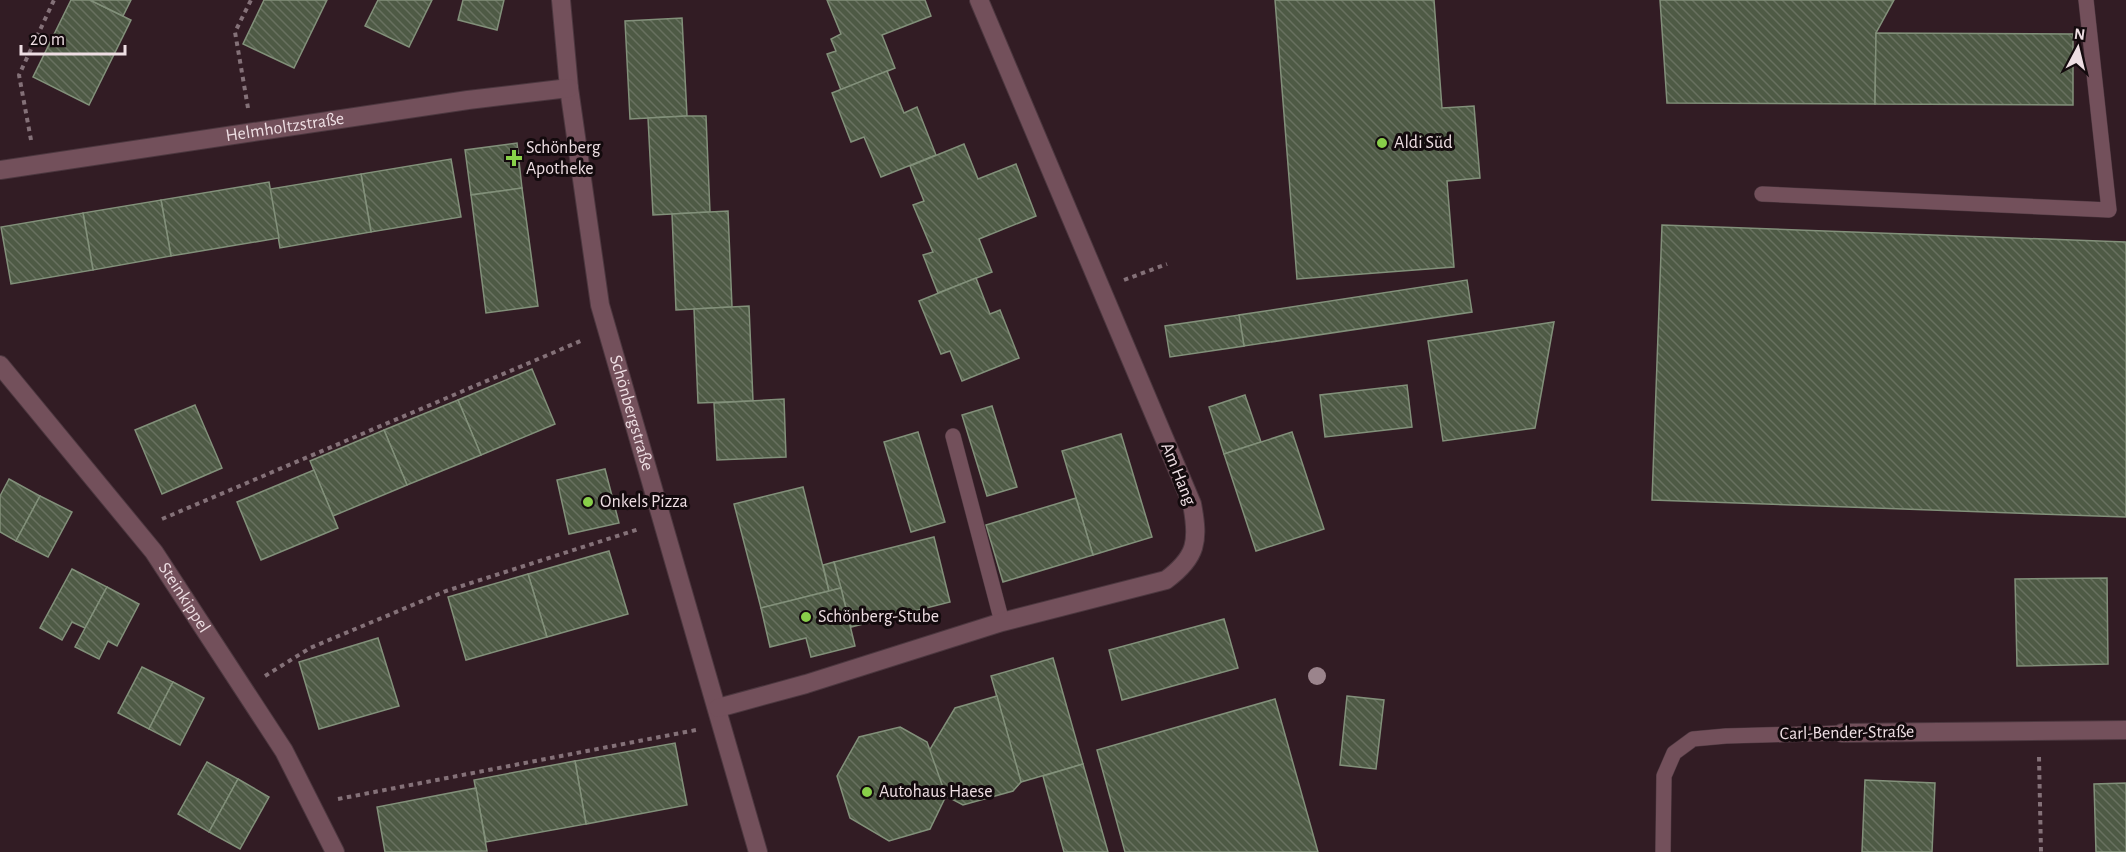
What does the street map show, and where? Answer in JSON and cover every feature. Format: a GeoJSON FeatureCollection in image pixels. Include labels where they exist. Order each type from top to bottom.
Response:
{"type":"FeatureCollection","features":[{"type":"Feature","properties":{"kind":"street","name":"Schönbergstraße"},"geometry":{"type":"LineString","coordinates":[[561,0],[569,88],[600,305],[758,852]]}},
{"type":"Feature","properties":{"kind":"street","name":"Am Hang"},"geometry":{"type":"LineString","coordinates":[[720,716],[806,684],[1002,622],[1166,580],[1183,568],[1191,555],[1196,526],[1192,504],[979,0]]}},
{"type":"Feature","properties":{"kind":"street","name":"Helmholtzstraße"},"geometry":{"type":"LineString","coordinates":[[0,170],[468,100],[569,88]]}},
{"type":"Feature","properties":{"kind":"street","name":"Steinkippel"},"geometry":{"type":"LineString","coordinates":[[0,365],[153,552],[284,751],[335,852]]}},
{"type":"Feature","properties":{"kind":"street","name":"Carl-Bender-Straße"},"geometry":{"type":"LineString","coordinates":[[1842,733],[2126,730]]}},
{"type":"Feature","properties":{"kind":"lane"},"geometry":{"type":"LineString","coordinates":[[1762,194],[2109,210],[2086,0]]}},
{"type":"Feature","properties":{"kind":"lane"},"geometry":{"type":"LineString","coordinates":[[953,436],[1002,622]]}},
{"type":"Feature","properties":{"kind":"lane","name":"Carl-Bender-Straße"},"geometry":{"type":"LineString","coordinates":[[1663,852],[1664,776],[1674,753],[1693,739],[1842,733]]}},
{"type":"Feature","properties":{"kind":"path"},"geometry":{"type":"LineString","coordinates":[[36,165],[19,75],[54,0]]}},
{"type":"Feature","properties":{"kind":"path"},"geometry":{"type":"LineString","coordinates":[[251,0],[234,32],[252,133]]}},
{"type":"Feature","properties":{"kind":"path"},"geometry":{"type":"LineString","coordinates":[[1101,288],[1167,264]]}},
{"type":"Feature","properties":{"kind":"path"},"geometry":{"type":"LineString","coordinates":[[136,530],[607,330]]}},
{"type":"Feature","properties":{"kind":"path"},"geometry":{"type":"LineString","coordinates":[[243,689],[310,648],[446,591],[663,521]]}},
{"type":"Feature","properties":{"kind":"path"},"geometry":{"type":"LineString","coordinates":[[311,804],[720,716]]}},
{"type":"Feature","properties":{"kind":"path"},"geometry":{"type":"LineString","coordinates":[[2038,731],[2041,852]]}},
{"type":"Feature","properties":{"kind":"building"},"geometry":{"type":"Polygon","coordinates":[[[71,0],[90,0],[131,20],[89,105],[33,77],[71,0]]]}},
{"type":"Feature","properties":{"kind":"building"},"geometry":{"type":"Polygon","coordinates":[[[90,0],[131,0],[123,16],[90,0]]]}},
{"type":"Feature","properties":{"kind":"building"},"geometry":{"type":"Polygon","coordinates":[[[264,0],[327,0],[294,68],[243,44],[264,0]]]}},
{"type":"Feature","properties":{"kind":"building"},"geometry":{"type":"Polygon","coordinates":[[[378,0],[432,0],[409,47],[365,26],[378,0]]]}},
{"type":"Feature","properties":{"kind":"building"},"geometry":{"type":"Polygon","coordinates":[[[463,0],[504,0],[497,30],[458,20],[463,0]]]}},
{"type":"Feature","properties":{"kind":"building"},"geometry":{"type":"Polygon","coordinates":[[[827,0],[925,0],[931,16],[882,35],[895,68],[841,90],[827,54],[836,51],[831,39],[841,34],[827,0]]]}},
{"type":"Feature","properties":{"kind":"building","name":"Aldi Süd"},"geometry":{"type":"Polygon","coordinates":[[[1275,0],[1434,0],[1442,108],[1474,106],[1480,178],[1447,181],[1454,267],[1297,279],[1275,0]]]}},
{"type":"Feature","properties":{"kind":"building"},"geometry":{"type":"Polygon","coordinates":[[[1660,0],[1894,0],[1876,33],[1875,104],[1667,103],[1660,0]]]}},
{"type":"Feature","properties":{"kind":"building"},"geometry":{"type":"Polygon","coordinates":[[[682,18],[687,116],[630,119],[625,21],[682,18]]]}},
{"type":"Feature","properties":{"kind":"building"},"geometry":{"type":"Polygon","coordinates":[[[1876,33],[2073,34],[2073,105],[1875,104],[1876,33]]]}},
{"type":"Feature","properties":{"kind":"building"},"geometry":{"type":"Polygon","coordinates":[[[887,71],[904,113],[917,107],[936,155],[881,177],[864,137],[851,142],[832,93],[887,71]]]}},
{"type":"Feature","properties":{"kind":"building"},"geometry":{"type":"Polygon","coordinates":[[[706,116],[710,212],[653,215],[648,118],[706,116]]]}},
{"type":"Feature","properties":{"kind":"building"},"geometry":{"type":"Polygon","coordinates":[[[517,143],[522,188],[471,195],[465,150],[517,143]]]}},
{"type":"Feature","properties":{"kind":"building"},"geometry":{"type":"Polygon","coordinates":[[[964,144],[978,179],[1016,164],[1036,216],[979,239],[992,272],[938,293],[923,255],[933,252],[913,205],[924,201],[910,166],[964,144]]]}},
{"type":"Feature","properties":{"kind":"building"},"geometry":{"type":"Polygon","coordinates":[[[451,159],[461,217],[371,232],[361,174],[451,159]]]}},
{"type":"Feature","properties":{"kind":"building"},"geometry":{"type":"Polygon","coordinates":[[[361,174],[371,232],[280,248],[270,189],[361,174]]]}},
{"type":"Feature","properties":{"kind":"building"},"geometry":{"type":"Polygon","coordinates":[[[269,182],[279,238],[171,256],[161,200],[269,182]]]}},
{"type":"Feature","properties":{"kind":"building"},"geometry":{"type":"Polygon","coordinates":[[[522,188],[538,306],[486,313],[471,195],[522,188]]]}},
{"type":"Feature","properties":{"kind":"building"},"geometry":{"type":"Polygon","coordinates":[[[161,200],[171,256],[93,270],[83,213],[161,200]]]}},
{"type":"Feature","properties":{"kind":"building"},"geometry":{"type":"Polygon","coordinates":[[[728,211],[732,307],[676,310],[672,214],[728,211]]]}},
{"type":"Feature","properties":{"kind":"building"},"geometry":{"type":"Polygon","coordinates":[[[83,213],[93,270],[11,284],[1,227],[83,213]]]}},
{"type":"Feature","properties":{"kind":"building"},"geometry":{"type":"Polygon","coordinates":[[[1662,225],[2126,242],[2126,517],[1652,500],[1662,225]]]}},
{"type":"Feature","properties":{"kind":"building"},"geometry":{"type":"Polygon","coordinates":[[[976,278],[990,314],[1000,310],[1019,358],[962,381],[950,351],[941,354],[919,301],[976,278]]]}},
{"type":"Feature","properties":{"kind":"building"},"geometry":{"type":"Polygon","coordinates":[[[1467,280],[1472,312],[1244,346],[1239,315],[1467,280]]]}},
{"type":"Feature","properties":{"kind":"building"},"geometry":{"type":"Polygon","coordinates":[[[749,306],[753,401],[698,403],[694,309],[749,306]]]}},
{"type":"Feature","properties":{"kind":"building"},"geometry":{"type":"Polygon","coordinates":[[[1239,315],[1244,346],[1170,357],[1165,326],[1239,315]]]}},
{"type":"Feature","properties":{"kind":"building"},"geometry":{"type":"Polygon","coordinates":[[[1554,322],[1535,428],[1443,441],[1428,341],[1554,322]]]}},
{"type":"Feature","properties":{"kind":"building"},"geometry":{"type":"Polygon","coordinates":[[[532,369],[555,424],[481,455],[458,400],[532,369]]]}},
{"type":"Feature","properties":{"kind":"building"},"geometry":{"type":"Polygon","coordinates":[[[1407,385],[1412,427],[1325,437],[1320,395],[1407,385]]]}},
{"type":"Feature","properties":{"kind":"building"},"geometry":{"type":"Polygon","coordinates":[[[1245,395],[1261,442],[1224,454],[1209,407],[1245,395]]]}},
{"type":"Feature","properties":{"kind":"building"},"geometry":{"type":"Polygon","coordinates":[[[784,399],[786,457],[717,460],[714,403],[784,399]]]}},
{"type":"Feature","properties":{"kind":"building"},"geometry":{"type":"Polygon","coordinates":[[[458,400],[481,455],[407,485],[384,430],[458,400]]]}},
{"type":"Feature","properties":{"kind":"building"},"geometry":{"type":"Polygon","coordinates":[[[195,405],[222,468],[162,494],[135,430],[195,405]]]}},
{"type":"Feature","properties":{"kind":"building"},"geometry":{"type":"Polygon","coordinates":[[[992,406],[1017,487],[987,496],[962,415],[992,406]]]}},
{"type":"Feature","properties":{"kind":"building"},"geometry":{"type":"Polygon","coordinates":[[[384,430],[407,485],[333,516],[310,461],[384,430]]]}},
{"type":"Feature","properties":{"kind":"building"},"geometry":{"type":"Polygon","coordinates":[[[918,432],[945,522],[911,532],[884,442],[918,432]]]}},
{"type":"Feature","properties":{"kind":"building"},"geometry":{"type":"Polygon","coordinates":[[[1292,432],[1324,529],[1256,551],[1224,454],[1292,432]]]}},
{"type":"Feature","properties":{"kind":"building"},"geometry":{"type":"Polygon","coordinates":[[[1121,434],[1152,537],[1093,555],[1062,451],[1121,434]]]}},
{"type":"Feature","properties":{"kind":"building","name":"Onkels Pizza"},"geometry":{"type":"Polygon","coordinates":[[[605,469],[619,523],[569,534],[557,480],[605,469]]]}},
{"type":"Feature","properties":{"kind":"building"},"geometry":{"type":"Polygon","coordinates":[[[314,470],[338,528],[261,560],[237,502],[314,470]]]}},
{"type":"Feature","properties":{"kind":"building"},"geometry":{"type":"Polygon","coordinates":[[[9,479],[40,496],[16,541],[0,532],[0,496],[9,479]]]}},
{"type":"Feature","properties":{"kind":"building"},"geometry":{"type":"Polygon","coordinates":[[[803,487],[829,591],[761,608],[734,504],[803,487]]]}},
{"type":"Feature","properties":{"kind":"building"},"geometry":{"type":"Polygon","coordinates":[[[40,496],[72,512],[48,557],[16,541],[40,496]]]}},
{"type":"Feature","properties":{"kind":"building"},"geometry":{"type":"Polygon","coordinates":[[[1076,498],[1093,555],[1003,582],[986,525],[1076,498]]]}},
{"type":"Feature","properties":{"kind":"building"},"geometry":{"type":"Polygon","coordinates":[[[934,537],[950,602],[851,627],[834,562],[934,537]]]}},
{"type":"Feature","properties":{"kind":"building"},"geometry":{"type":"Polygon","coordinates":[[[609,551],[628,614],[547,637],[528,574],[609,551]]]}},
{"type":"Feature","properties":{"kind":"building"},"geometry":{"type":"Polygon","coordinates":[[[834,562],[841,588],[829,591],[823,565],[834,562]]]}},
{"type":"Feature","properties":{"kind":"building"},"geometry":{"type":"Polygon","coordinates":[[[72,569],[107,587],[85,628],[72,622],[62,640],[40,628],[72,569]]]}},
{"type":"Feature","properties":{"kind":"building"},"geometry":{"type":"Polygon","coordinates":[[[528,574],[547,637],[466,660],[448,597],[528,574]]]}},
{"type":"Feature","properties":{"kind":"building"},"geometry":{"type":"Polygon","coordinates":[[[2107,578],[2108,664],[2017,666],[2015,579],[2107,578]]]}},
{"type":"Feature","properties":{"kind":"building"},"geometry":{"type":"Polygon","coordinates":[[[107,587],[139,604],[117,646],[108,641],[99,659],[75,647],[107,587]]]}},
{"type":"Feature","properties":{"kind":"building","name":"Schönberg-Stube"},"geometry":{"type":"Polygon","coordinates":[[[841,588],[855,646],[811,657],[806,638],[770,647],[761,608],[841,588]]]}},
{"type":"Feature","properties":{"kind":"building"},"geometry":{"type":"Polygon","coordinates":[[[1224,619],[1238,668],[1122,700],[1109,650],[1224,619]]]}},
{"type":"Feature","properties":{"kind":"building"},"geometry":{"type":"Polygon","coordinates":[[[378,638],[399,706],[319,729],[299,662],[378,638]]]}},
{"type":"Feature","properties":{"kind":"building"},"geometry":{"type":"Polygon","coordinates":[[[1053,658],[1083,764],[1021,782],[991,676],[1053,658]]]}},
{"type":"Feature","properties":{"kind":"building"},"geometry":{"type":"Polygon","coordinates":[[[142,667],[173,682],[149,729],[118,713],[142,667]]]}},
{"type":"Feature","properties":{"kind":"building"},"geometry":{"type":"Polygon","coordinates":[[[173,682],[204,698],[180,745],[149,729],[173,682]]]}},
{"type":"Feature","properties":{"kind":"building"},"geometry":{"type":"Polygon","coordinates":[[[997,696],[1021,782],[1013,791],[963,805],[946,796],[929,751],[955,708],[997,696]]]}},
{"type":"Feature","properties":{"kind":"building"},"geometry":{"type":"Polygon","coordinates":[[[1347,696],[1384,700],[1376,769],[1340,765],[1347,696]]]}},
{"type":"Feature","properties":{"kind":"building"},"geometry":{"type":"Polygon","coordinates":[[[1275,699],[1318,852],[1125,852],[1097,750],[1275,699]]]}},
{"type":"Feature","properties":{"kind":"building"},"geometry":{"type":"Polygon","coordinates":[[[900,727],[927,742],[946,796],[930,829],[889,841],[850,818],[837,776],[859,737],[900,727]]]}},
{"type":"Feature","properties":{"kind":"building"},"geometry":{"type":"Polygon","coordinates":[[[675,743],[687,805],[586,824],[575,761],[675,743]]]}},
{"type":"Feature","properties":{"kind":"building"},"geometry":{"type":"Polygon","coordinates":[[[575,761],[586,824],[486,842],[474,780],[575,761]]]}},
{"type":"Feature","properties":{"kind":"building"},"geometry":{"type":"Polygon","coordinates":[[[207,762],[238,779],[209,832],[178,814],[207,762]]]}},
{"type":"Feature","properties":{"kind":"building"},"geometry":{"type":"Polygon","coordinates":[[[1083,764],[1108,852],[1064,852],[1043,776],[1083,764]]]}},
{"type":"Feature","properties":{"kind":"building"},"geometry":{"type":"Polygon","coordinates":[[[238,779],[269,797],[240,849],[209,832],[238,779]]]}},
{"type":"Feature","properties":{"kind":"building"},"geometry":{"type":"Polygon","coordinates":[[[1865,780],[1935,783],[1932,852],[1862,852],[1865,780]]]}},
{"type":"Feature","properties":{"kind":"building"},"geometry":{"type":"Polygon","coordinates":[[[2126,783],[2126,852],[2096,852],[2094,784],[2126,783]]]}},
{"type":"Feature","properties":{"kind":"building"},"geometry":{"type":"Polygon","coordinates":[[[476,788],[487,851],[385,852],[377,807],[476,788]]]}},
{"type":"Feature","properties":{"kind":"place","name":"Aldi Süd"},"geometry":{"type":"Point","coordinates":[1382,143]}},
{"type":"Feature","properties":{"kind":"place","name":"Schönberg Apotheke"},"geometry":{"type":"Point","coordinates":[514,158]}},
{"type":"Feature","properties":{"kind":"place","name":"Onkels Pizza"},"geometry":{"type":"Point","coordinates":[588,502]}},
{"type":"Feature","properties":{"kind":"place","name":"Schönberg-Stube"},"geometry":{"type":"Point","coordinates":[806,617]}},
{"type":"Feature","properties":{"kind":"place","name":"Autohaus Haese"},"geometry":{"type":"Point","coordinates":[867,792]}}]}
